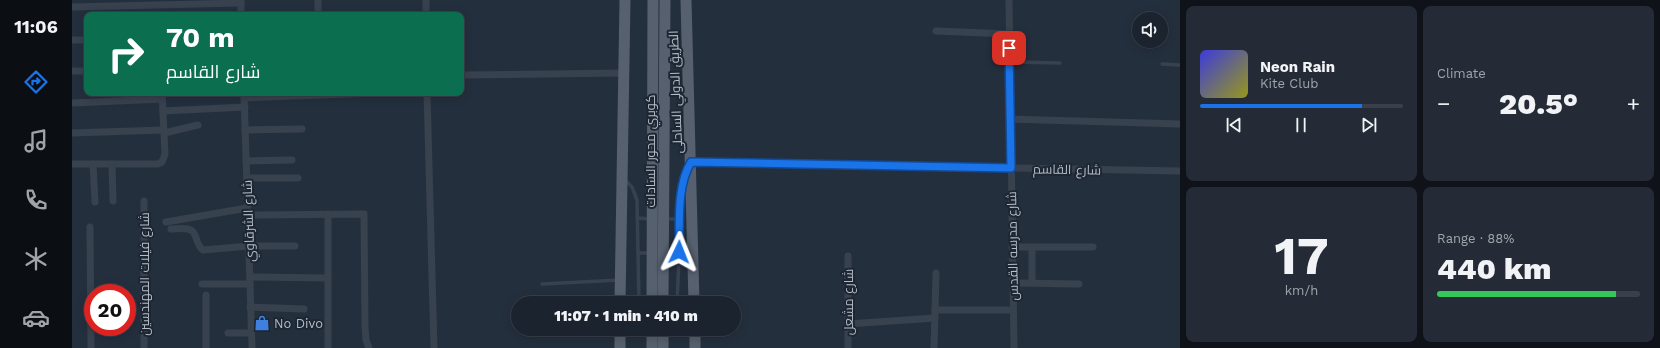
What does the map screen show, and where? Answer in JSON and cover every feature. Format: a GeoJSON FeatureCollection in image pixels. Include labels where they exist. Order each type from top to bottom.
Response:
{"type":"FeatureCollection","features":[{"type":"Feature","properties":{"kind":"main road"},"geometry":{"type":"LineString","coordinates":[[620,296],[625,0]]}},
{"type":"Feature","properties":{"kind":"main road","name":"كوبري محور السادات"},"geometry":{"type":"LineString","coordinates":[[652,296],[653,0]]}},
{"type":"Feature","properties":{"kind":"main road","name":"كوبري محور السادات"},"geometry":{"type":"LineString","coordinates":[[663,296],[665,0]]}},
{"type":"Feature","properties":{"kind":"main road","name":"الطريق الدولي الساحلى"},"geometry":{"type":"LineString","coordinates":[[686,0],[694,296]]}},
{"type":"Feature","properties":{"kind":"main road"},"geometry":{"type":"LineString","coordinates":[[620,336],[620,348]]}},
{"type":"Feature","properties":{"kind":"main road"},"geometry":{"type":"LineString","coordinates":[[695,336],[695,348]]}},
{"type":"Feature","properties":{"kind":"street"},"geometry":{"type":"LineString","coordinates":[[318,0],[318,12]]}},
{"type":"Feature","properties":{"kind":"street"},"geometry":{"type":"LineString","coordinates":[[426,0],[426,12]]}},
{"type":"Feature","properties":{"kind":"street","name":"شارع مدرسه القدس"},"geometry":{"type":"LineString","coordinates":[[1009,0],[1014,348]]}},
{"type":"Feature","properties":{"kind":"street"},"geometry":{"type":"LineString","coordinates":[[72,7],[241,1],[242,12]]}},
{"type":"Feature","properties":{"kind":"street"},"geometry":{"type":"LineString","coordinates":[[936,31],[1009,34]]}},
{"type":"Feature","properties":{"kind":"street"},"geometry":{"type":"LineString","coordinates":[[72,40],[84,40]]}},
{"type":"Feature","properties":{"kind":"street"},"geometry":{"type":"LineString","coordinates":[[72,71],[84,71]]}},
{"type":"Feature","properties":{"kind":"street"},"geometry":{"type":"LineString","coordinates":[[464,75],[623,73]]}},
{"type":"Feature","properties":{"kind":"street"},"geometry":{"type":"LineString","coordinates":[[72,103],[162,96],[164,132],[164,159],[158,164],[72,164]]}},
{"type":"Feature","properties":{"kind":"street","name":"شارع الشرقاوي"},"geometry":{"type":"LineString","coordinates":[[244,96],[252,348]]}},
{"type":"Feature","properties":{"kind":"street"},"geometry":{"type":"LineString","coordinates":[[427,96],[434,348]]}},
{"type":"Feature","properties":{"kind":"street"},"geometry":{"type":"LineString","coordinates":[[163,111],[245,107]]}},
{"type":"Feature","properties":{"kind":"street"},"geometry":{"type":"LineString","coordinates":[[1010,119],[1180,124]]}},
{"type":"Feature","properties":{"kind":"street"},"geometry":{"type":"LineString","coordinates":[[72,133],[164,132],[198,125]]}},
{"type":"Feature","properties":{"kind":"street"},"geometry":{"type":"LineString","coordinates":[[245,130],[302,129]]}},
{"type":"Feature","properties":{"kind":"street"},"geometry":{"type":"LineString","coordinates":[[246,161],[292,160]]}},
{"type":"Feature","properties":{"kind":"street","name":"شارع القاسم"},"geometry":{"type":"LineString","coordinates":[[691,162],[1180,171]]}},
{"type":"Feature","properties":{"kind":"street"},"geometry":{"type":"LineString","coordinates":[[93,164],[95,202]]}},
{"type":"Feature","properties":{"kind":"street"},"geometry":{"type":"LineString","coordinates":[[112,164],[113,201]]}},
{"type":"Feature","properties":{"kind":"street"},"geometry":{"type":"LineString","coordinates":[[247,178],[298,178]]}},
{"type":"Feature","properties":{"kind":"street","name":"شارع فيلات المهندسين"},"geometry":{"type":"LineString","coordinates":[[144,201],[144,348]]}},
{"type":"Feature","properties":{"kind":"street"},"geometry":{"type":"LineString","coordinates":[[166,222],[248,211],[364,214],[365,327],[366,340],[369,348]]}},
{"type":"Feature","properties":{"kind":"street"},"geometry":{"type":"LineString","coordinates":[[328,214],[328,348]]}},
{"type":"Feature","properties":{"kind":"street"},"geometry":{"type":"LineString","coordinates":[[90,227],[91,348]]}},
{"type":"Feature","properties":{"kind":"street"},"geometry":{"type":"LineString","coordinates":[[171,229],[187,229],[191,231],[195,234],[200,248],[203,250],[249,246],[295,246]]}},
{"type":"Feature","properties":{"kind":"street"},"geometry":{"type":"LineString","coordinates":[[1012,247],[1093,247]]}},
{"type":"Feature","properties":{"kind":"street"},"geometry":{"type":"LineString","coordinates":[[1032,247],[1032,283]]}},
{"type":"Feature","properties":{"kind":"street","name":"شارع مشعل"},"geometry":{"type":"LineString","coordinates":[[848,256],[848,348]]}},
{"type":"Feature","properties":{"kind":"street"},"geometry":{"type":"LineString","coordinates":[[934,348],[936,273]]}},
{"type":"Feature","properties":{"kind":"street"},"geometry":{"type":"LineString","coordinates":[[202,284],[328,278]]}},
{"type":"Feature","properties":{"kind":"street"},"geometry":{"type":"LineString","coordinates":[[1012,283],[1079,284]]}},
{"type":"Feature","properties":{"kind":"street"},"geometry":{"type":"LineString","coordinates":[[206,295],[206,348]]}},
{"type":"Feature","properties":{"kind":"street"},"geometry":{"type":"LineString","coordinates":[[250,307],[304,309]]}},
{"type":"Feature","properties":{"kind":"street"},"geometry":{"type":"LineString","coordinates":[[935,310],[1013,310]]}},
{"type":"Feature","properties":{"kind":"street"},"geometry":{"type":"LineString","coordinates":[[848,324],[935,318]]}},
{"type":"Feature","properties":{"kind":"street"},"geometry":{"type":"LineString","coordinates":[[228,332],[251,332]]}},
{"type":"Feature","properties":{"kind":"lane"},"geometry":{"type":"LineString","coordinates":[[1009,62],[1060,63]]}},
{"type":"Feature","properties":{"kind":"lane"},"geometry":{"type":"LineString","coordinates":[[1162,64],[1180,64]]}},
{"type":"Feature","properties":{"kind":"lane"},"geometry":{"type":"LineString","coordinates":[[677,296],[683,180],[691,162]]}},
{"type":"Feature","properties":{"kind":"lane"},"geometry":{"type":"LineString","coordinates":[[622,177],[635,191],[638,200],[639,296]]}},
{"type":"Feature","properties":{"kind":"lane"},"geometry":{"type":"LineString","coordinates":[[638,218],[680,219]]}},
{"type":"Feature","properties":{"kind":"lane"},"geometry":{"type":"LineString","coordinates":[[638,253],[679,252]]}},
{"type":"Feature","properties":{"kind":"lane"},"geometry":{"type":"LineString","coordinates":[[542,284],[621,280]]}},
{"type":"Feature","properties":{"kind":"place","name":"No Divo"},"geometry":{"type":"Point","coordinates":[262,323]}},
{"type":"Feature","properties":{"kind":"route"},"geometry":{"type":"LineString","coordinates":[[679,252],[682,186],[685,174],[691,162],[1011,168],[1009,48]]}}]}
